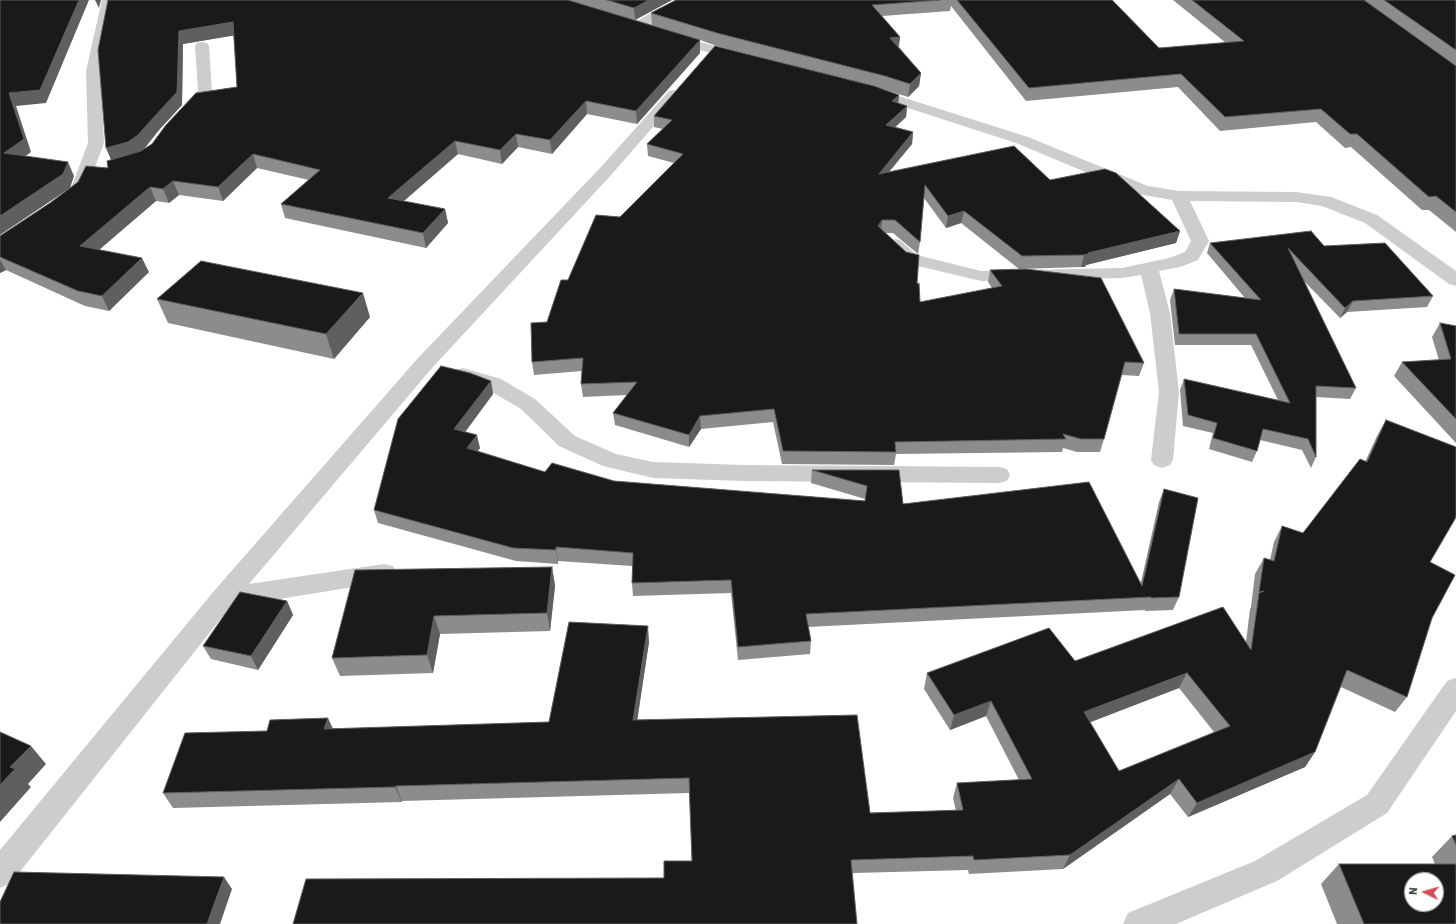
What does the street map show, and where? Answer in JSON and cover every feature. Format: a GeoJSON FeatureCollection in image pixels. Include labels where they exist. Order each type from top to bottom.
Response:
{"type":"FeatureCollection","features":[{"type":"Feature","properties":{"kind":"street"},"geometry":{"type":"LineString","coordinates":[[61,204],[78,191],[91,172],[96,144],[92,71],[108,0]]}},
{"type":"Feature","properties":{"kind":"street"},"geometry":{"type":"LineString","coordinates":[[685,0],[629,25],[712,50],[756,61]]}},
{"type":"Feature","properties":{"kind":"street"},"geometry":{"type":"LineString","coordinates":[[174,124],[205,92],[202,46]]}},
{"type":"Feature","properties":{"kind":"street"},"geometry":{"type":"LineString","coordinates":[[0,873],[223,598],[425,364],[606,171],[712,50]]}},
{"type":"Feature","properties":{"kind":"street"},"geometry":{"type":"LineString","coordinates":[[857,88],[1022,140],[1144,190],[1179,196],[1296,197],[1324,201],[1371,220],[1456,280]]}},
{"type":"Feature","properties":{"kind":"street"},"geometry":{"type":"LineString","coordinates":[[887,238],[911,259],[981,276],[1122,273],[1174,263],[1192,256],[1200,241],[1179,196]]}},
{"type":"Feature","properties":{"kind":"street"},"geometry":{"type":"LineString","coordinates":[[1149,268],[1160,313],[1168,392],[1162,460]]}},
{"type":"Feature","properties":{"kind":"street"},"geometry":{"type":"LineString","coordinates":[[425,364],[494,384],[528,404],[567,441],[611,461],[653,470],[744,473],[999,475]]}},
{"type":"Feature","properties":{"kind":"street"},"geometry":{"type":"LineString","coordinates":[[223,598],[376,573],[408,572]]}},
{"type":"Feature","properties":{"kind":"street"},"geometry":{"type":"LineString","coordinates":[[1139,924],[1266,871],[1377,804],[1456,689]]}},
{"type":"Feature","properties":{"kind":"building"},"geometry":{"type":"Polygon","coordinates":[[[0,0],[79,0],[40,90],[9,93],[24,139],[4,153],[68,162],[63,174],[0,216],[0,0]]]}},
{"type":"Feature","properties":{"kind":"building"},"geometry":{"type":"Polygon","coordinates":[[[108,0],[568,0],[700,40],[636,111],[586,101],[550,140],[516,134],[500,150],[455,141],[388,198],[445,209],[423,233],[281,204],[320,170],[253,154],[218,187],[173,181],[163,189],[150,187],[80,246],[142,258],[102,296],[78,291],[0,257],[0,236],[50,203],[78,182],[86,166],[108,168],[107,161],[141,151],[152,144],[166,125],[196,93],[237,87],[233,22],[179,31],[177,92],[138,135],[128,142],[106,148],[98,50],[108,0]]]}},
{"type":"Feature","properties":{"kind":"building"},"geometry":{"type":"Polygon","coordinates":[[[607,0],[649,0],[634,8],[607,0]]]}},
{"type":"Feature","properties":{"kind":"building"},"geometry":{"type":"Polygon","coordinates":[[[676,0],[941,0],[872,5],[900,37],[890,38],[921,73],[910,84],[885,76],[717,33],[651,13],[676,0]]]}},
{"type":"Feature","properties":{"kind":"building"},"geometry":{"type":"Polygon","coordinates":[[[957,0],[1112,0],[1159,48],[1244,41],[1192,0],[1364,0],[1456,66],[1456,212],[1436,196],[1429,197],[1357,134],[1350,134],[1321,109],[1225,117],[1181,74],[1029,88],[957,0]]]}},
{"type":"Feature","properties":{"kind":"building"},"geometry":{"type":"Polygon","coordinates":[[[1384,0],[1456,0],[1456,50],[1384,0]]]}},
{"type":"Feature","properties":{"kind":"building"},"geometry":{"type":"Polygon","coordinates":[[[715,46],[874,86],[899,95],[892,101],[907,106],[886,125],[913,132],[879,174],[1014,146],[1050,180],[1105,169],[1116,173],[1180,231],[1084,255],[1022,256],[964,211],[948,216],[925,185],[920,242],[895,220],[882,220],[878,226],[906,252],[919,255],[917,284],[919,283],[920,302],[1002,286],[990,270],[1026,269],[1101,278],[1144,363],[1125,362],[1104,439],[1081,439],[1063,434],[1066,439],[895,442],[896,452],[783,451],[774,409],[700,416],[689,435],[613,413],[637,382],[581,384],[583,358],[532,362],[531,323],[547,322],[561,280],[568,280],[596,215],[620,217],[683,154],[647,144],[672,120],[654,116],[715,46]]]}},
{"type":"Feature","properties":{"kind":"building"},"geometry":{"type":"Polygon","coordinates":[[[1311,231],[1324,246],[1385,243],[1433,296],[1353,301],[1345,308],[1288,248],[1356,388],[1316,386],[1316,457],[1308,439],[1263,429],[1257,451],[1213,438],[1217,423],[1188,415],[1184,379],[1290,403],[1256,334],[1179,334],[1174,289],[1261,300],[1210,243],[1311,231]]]}},
{"type":"Feature","properties":{"kind":"building"},"geometry":{"type":"Polygon","coordinates":[[[201,261],[363,293],[326,334],[157,299],[201,261]]]}},
{"type":"Feature","properties":{"kind":"building"},"geometry":{"type":"Polygon","coordinates":[[[1440,323],[1456,326],[1456,419],[1402,362],[1451,359],[1440,323]]]}},
{"type":"Feature","properties":{"kind":"building"},"geometry":{"type":"Polygon","coordinates":[[[441,366],[470,373],[491,381],[454,429],[477,435],[467,448],[545,472],[552,463],[614,481],[865,501],[867,486],[812,470],[899,470],[903,504],[1089,482],[1142,586],[1164,489],[1198,498],[1179,597],[1151,597],[806,614],[811,641],[738,647],[731,580],[632,583],[633,553],[556,547],[556,550],[513,548],[374,510],[398,419],[441,366]]]}},
{"type":"Feature","properties":{"kind":"building"},"geometry":{"type":"Polygon","coordinates":[[[1386,420],[1456,447],[1456,516],[1430,562],[1455,575],[1432,618],[1407,697],[1347,670],[1315,752],[1197,803],[1179,779],[1070,855],[974,860],[973,856],[851,860],[857,924],[293,924],[306,879],[664,878],[664,861],[692,861],[689,778],[163,793],[185,733],[267,731],[270,720],[328,718],[324,729],[549,722],[569,622],[648,626],[633,720],[857,715],[870,813],[963,810],[957,783],[1032,779],[991,701],[954,715],[927,673],[1049,628],[1075,661],[1223,607],[1251,650],[1259,593],[1264,591],[1259,592],[1264,558],[1274,561],[1282,526],[1303,533],[1360,459],[1367,462],[1386,420]],[[1187,673],[1084,712],[1119,771],[1230,726],[1187,673]]]}},
{"type":"Feature","properties":{"kind":"building"},"geometry":{"type":"Polygon","coordinates":[[[552,567],[547,613],[434,616],[427,655],[332,658],[355,570],[552,567]]]}},
{"type":"Feature","properties":{"kind":"building"},"geometry":{"type":"Polygon","coordinates":[[[240,592],[287,601],[251,656],[203,646],[240,592]]]}},
{"type":"Feature","properties":{"kind":"building"},"geometry":{"type":"Polygon","coordinates":[[[0,732],[31,746],[10,767],[15,769],[0,785],[0,732]]]}},
{"type":"Feature","properties":{"kind":"building"},"geometry":{"type":"Polygon","coordinates":[[[1456,835],[1456,845],[1452,836],[1456,835]]]}},
{"type":"Feature","properties":{"kind":"building"},"geometry":{"type":"Polygon","coordinates":[[[1339,864],[1456,864],[1456,924],[1364,924],[1339,864]]]}},
{"type":"Feature","properties":{"kind":"building"},"geometry":{"type":"Polygon","coordinates":[[[14,872],[224,877],[207,924],[0,924],[0,902],[14,872]]]}}]}
